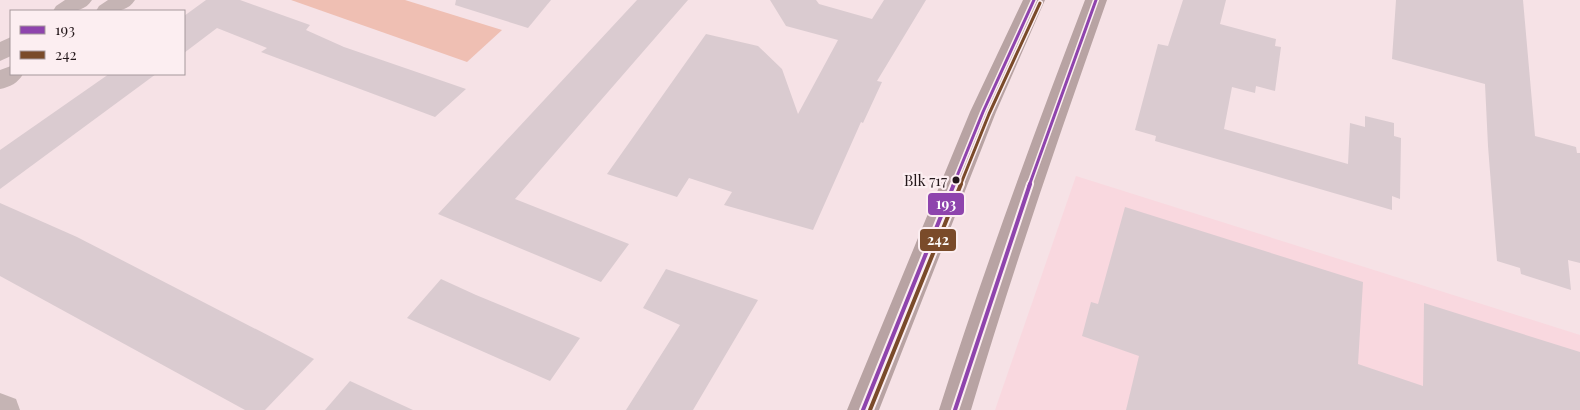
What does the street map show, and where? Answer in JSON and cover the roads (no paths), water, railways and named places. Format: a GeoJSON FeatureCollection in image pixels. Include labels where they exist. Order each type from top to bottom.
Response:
{"type":"FeatureCollection","features":[{"type":"Feature","properties":{"kind":"main road"},"geometry":{"type":"LineString","coordinates":[[863,410],[983,112],[1034,0]]}},
{"type":"Feature","properties":{"kind":"main road"},"geometry":{"type":"LineString","coordinates":[[955,410],[983,319],[1040,152],[1096,0]]}},
{"type":"Feature","properties":{"kind":"street"},"geometry":{"type":"LineString","coordinates":[[66,10],[82,0]]}},
{"type":"Feature","properties":{"kind":"street"},"geometry":{"type":"LineString","coordinates":[[109,10],[124,0]]}},
{"type":"Feature","properties":{"kind":"street"},"geometry":{"type":"LineString","coordinates":[[0,408],[4,410]]}},
{"type":"Feature","properties":{"kind":"place","name":"Blk 717"},"geometry":{"type":"Point","coordinates":[956,180]}}]}
